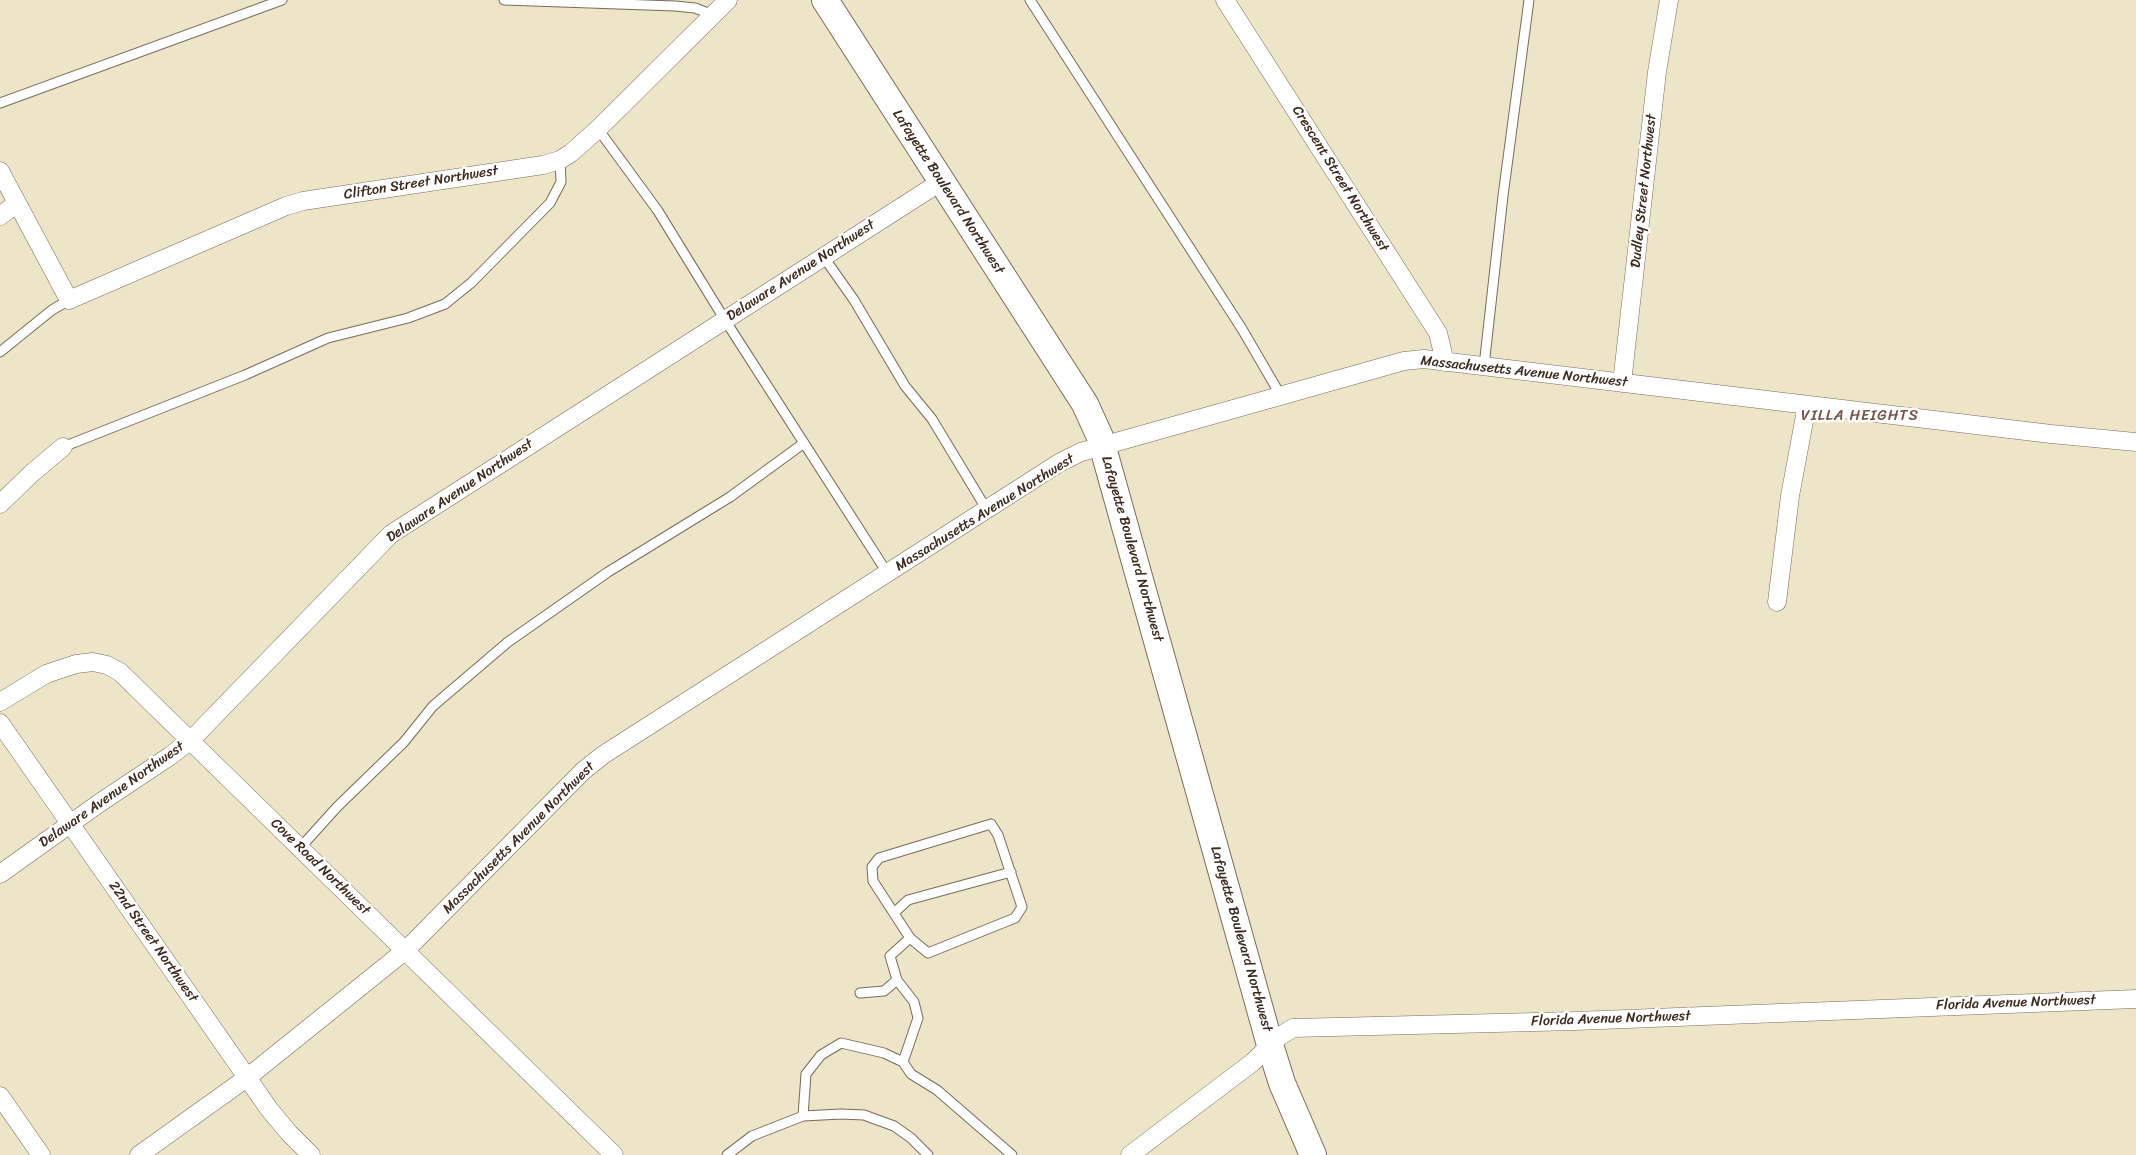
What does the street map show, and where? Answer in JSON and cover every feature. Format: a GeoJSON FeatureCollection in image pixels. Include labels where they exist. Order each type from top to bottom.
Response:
{"type":"FeatureCollection","features":[{"type":"Feature","properties":{"kind":"main road","name":"Lafayette Boulevard Northwest"},"geometry":{"type":"LineString","coordinates":[[825,0],[1085,404],[1103,445],[1270,1044],[1282,1083],[1313,1155]]}},
{"type":"Feature","properties":{"kind":"street","name":"Clifton Street Northwest"},"geometry":{"type":"LineString","coordinates":[[69,300],[286,206],[303,201],[543,165],[560,160],[571,153],[598,129],[728,0]]}},
{"type":"Feature","properties":{"kind":"street","name":"Crescent Street Northwest"},"geometry":{"type":"LineString","coordinates":[[1225,0],[1438,333],[1445,362]]}},
{"type":"Feature","properties":{"kind":"street","name":"Dudley Street Northwest"},"geometry":{"type":"LineString","coordinates":[[1622,383],[1657,72],[1669,0]]}},
{"type":"Feature","properties":{"kind":"street"},"geometry":{"type":"LineString","coordinates":[[0,171],[69,300]]}},
{"type":"Feature","properties":{"kind":"street","name":"Delaware Avenue Northwest"},"geometry":{"type":"LineString","coordinates":[[0,874],[191,740],[391,534],[942,181]]}},
{"type":"Feature","properties":{"kind":"street"},"geometry":{"type":"LineString","coordinates":[[0,216],[17,203]]}},
{"type":"Feature","properties":{"kind":"street","name":"Massachusetts Avenue Northwest"},"geometry":{"type":"LineString","coordinates":[[138,1155],[248,1077],[406,950],[583,771],[603,755],[986,510],[1081,452],[1404,361],[1424,359],[2051,434],[2136,442]]}},
{"type":"Feature","properties":{"kind":"street"},"geometry":{"type":"LineString","coordinates":[[1777,602],[1790,496],[1807,405]]}},
{"type":"Feature","properties":{"kind":"street"},"geometry":{"type":"LineString","coordinates":[[0,504],[32,473],[63,447]]}},
{"type":"Feature","properties":{"kind":"street","name":"Cove Road Northwest"},"geometry":{"type":"LineString","coordinates":[[0,702],[46,674],[76,664],[93,662],[107,665],[120,672],[614,1155]]}},
{"type":"Feature","properties":{"kind":"street","name":"22nd Street Northwest"},"geometry":{"type":"LineString","coordinates":[[0,723],[289,1134],[311,1155]]}},
{"type":"Feature","properties":{"kind":"street","name":"Florida Avenue Northwest"},"geometry":{"type":"LineString","coordinates":[[1130,1155],[1253,1062],[1270,1044],[1287,1030],[1293,1028],[1576,1021],[2136,998]]}},
{"type":"Feature","properties":{"kind":"street"},"geometry":{"type":"LineString","coordinates":[[0,1096],[41,1155]]}},
{"type":"Feature","properties":{"kind":"lane"},"geometry":{"type":"LineString","coordinates":[[0,103],[282,0]]}},
{"type":"Feature","properties":{"kind":"lane"},"geometry":{"type":"LineString","coordinates":[[504,0],[675,6],[695,8],[713,15]]}},
{"type":"Feature","properties":{"kind":"lane"},"geometry":{"type":"LineString","coordinates":[[1030,0],[1242,329],[1281,396]]}},
{"type":"Feature","properties":{"kind":"lane"},"geometry":{"type":"LineString","coordinates":[[1484,366],[1503,196],[1529,0]]}},
{"type":"Feature","properties":{"kind":"lane"},"geometry":{"type":"LineString","coordinates":[[598,129],[658,212],[888,574]]}},
{"type":"Feature","properties":{"kind":"lane"},"geometry":{"type":"LineString","coordinates":[[63,447],[245,375],[328,338],[408,318],[445,304],[471,283],[550,203],[561,182],[560,160]]}},
{"type":"Feature","properties":{"kind":"lane"},"geometry":{"type":"LineString","coordinates":[[823,256],[854,300],[905,386],[932,419],[986,510]]}},
{"type":"Feature","properties":{"kind":"lane"},"geometry":{"type":"LineString","coordinates":[[0,352],[52,310],[69,300]]}},
{"type":"Feature","properties":{"kind":"lane"},"geometry":{"type":"LineString","coordinates":[[300,848],[337,807],[404,742],[433,706],[508,642],[608,572],[730,497],[804,443]]}},
{"type":"Feature","properties":{"kind":"lane"},"geometry":{"type":"LineString","coordinates":[[991,824],[998,835],[1011,872],[1022,907],[1015,918],[928,953],[910,938],[873,881],[872,867],[879,858],[991,824]]}},
{"type":"Feature","properties":{"kind":"lane"},"geometry":{"type":"LineString","coordinates":[[894,913],[908,900],[1011,872]]}},
{"type":"Feature","properties":{"kind":"lane"},"geometry":{"type":"LineString","coordinates":[[903,1062],[918,1018],[914,1002],[897,980],[890,956],[910,938]]}},
{"type":"Feature","properties":{"kind":"lane"},"geometry":{"type":"LineString","coordinates":[[860,993],[884,991],[897,980]]}},
{"type":"Feature","properties":{"kind":"lane"},"geometry":{"type":"LineString","coordinates":[[803,1116],[806,1074],[821,1055],[841,1043],[884,1053],[903,1062],[911,1074],[937,1090],[1012,1155]]}},
{"type":"Feature","properties":{"kind":"lane"},"geometry":{"type":"LineString","coordinates":[[727,1155],[752,1136],[803,1116],[841,1114],[876,1118],[894,1126],[911,1138],[928,1155]]}},
{"type":"Feature","properties":{"kind":"district","name":"VILLA HEIGHTS"},"geometry":{"type":"Point","coordinates":[1860,416]}}]}
